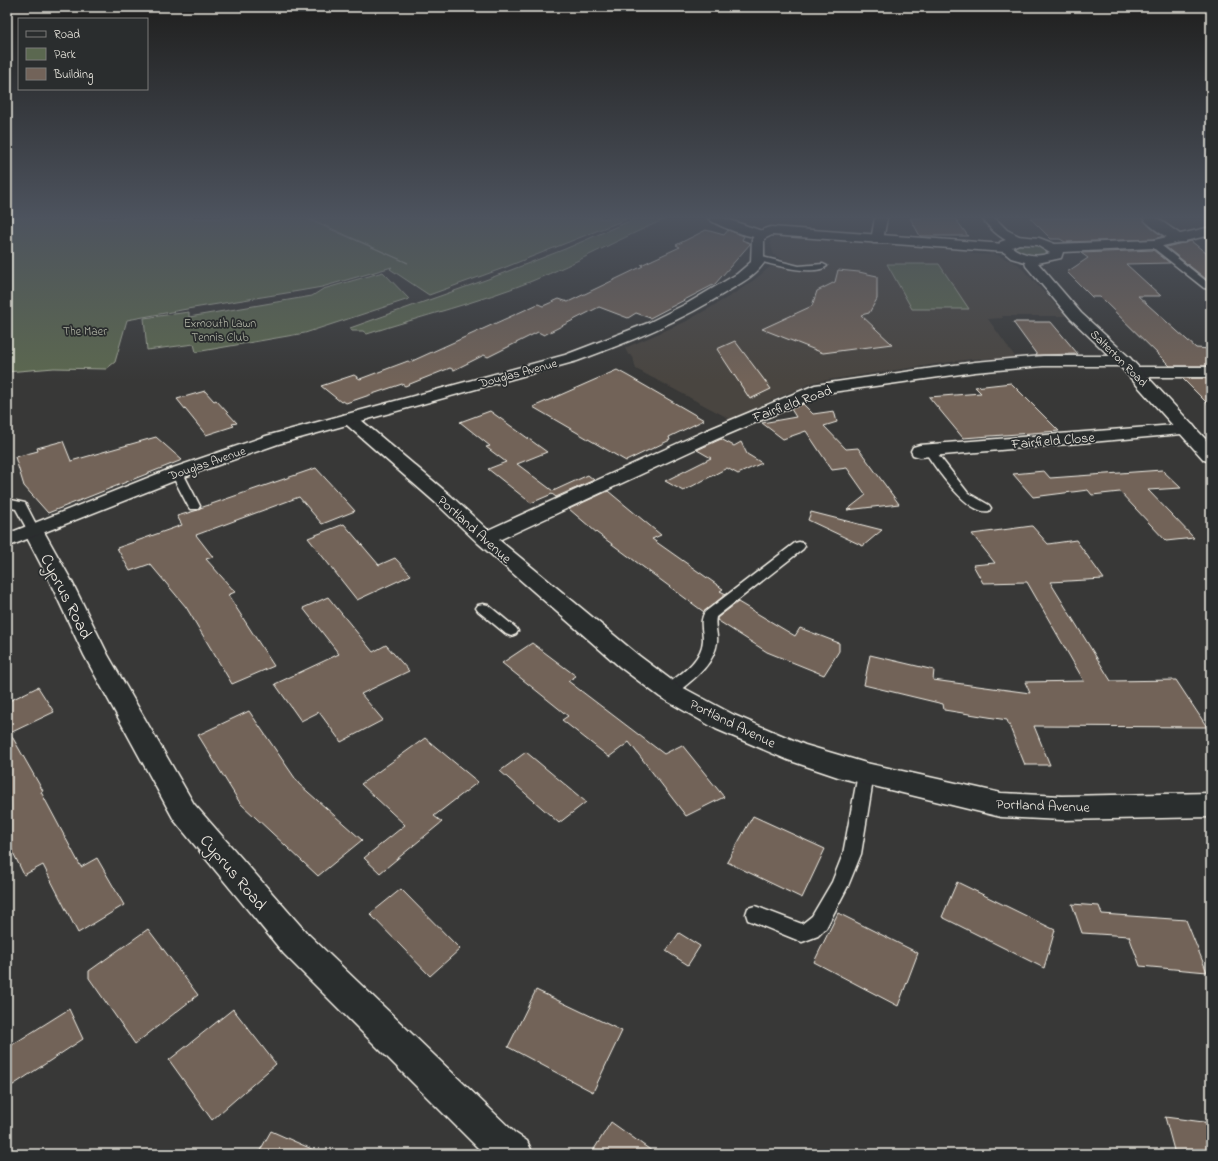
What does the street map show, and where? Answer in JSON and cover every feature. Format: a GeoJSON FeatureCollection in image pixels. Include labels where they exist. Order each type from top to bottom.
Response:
{"type":"FeatureCollection","features":[{"type":"Feature","properties":{"kind":"street","name":"Douglas Avenue"},"geometry":{"type":"LineString","coordinates":[[20,535],[177,473],[272,440],[571,358],[614,343],[663,321],[716,293],[747,272]]}},
{"type":"Feature","properties":{"kind":"street","name":"Salterton Road"},"geometry":{"type":"LineString","coordinates":[[1039,272],[1076,316],[1129,367],[1211,456]]}},
{"type":"Feature","properties":{"kind":"street","name":"Fairfield Road"},"geometry":{"type":"LineString","coordinates":[[485,539],[711,435],[820,389],[990,366],[1043,361],[1211,372]]}},
{"type":"Feature","properties":{"kind":"street","name":"Portland Avenue"},"geometry":{"type":"LineString","coordinates":[[349,418],[444,500],[485,539],[629,661],[669,691],[725,722],[797,753],[866,774],[1001,805],[1062,808],[1211,805]]}},
{"type":"Feature","properties":{"kind":"street","name":"Fairfield Close"},"geometry":{"type":"LineString","coordinates":[[924,450],[1187,429]]}},
{"type":"Feature","properties":{"kind":"street","name":"Cyprus Road"},"geometry":{"type":"LineString","coordinates":[[20,535],[60,580],[96,655],[184,812],[295,943],[504,1151]]}},
{"type":"Feature","properties":{"kind":"lane"},"geometry":{"type":"LineString","coordinates":[[1190,272],[1207,286],[1211,287]]}},
{"type":"Feature","properties":{"kind":"lane"},"geometry":{"type":"LineString","coordinates":[[924,450],[964,495],[985,508]]}},
{"type":"Feature","properties":{"kind":"lane"},"geometry":{"type":"LineString","coordinates":[[177,473],[194,506]]}},
{"type":"Feature","properties":{"kind":"lane"},"geometry":{"type":"LineString","coordinates":[[7,504],[21,506],[20,535]]}},
{"type":"Feature","properties":{"kind":"lane"},"geometry":{"type":"LineString","coordinates":[[669,691],[691,673],[705,656],[710,641],[708,626],[710,615],[799,546]]}},
{"type":"Feature","properties":{"kind":"lane"},"geometry":{"type":"LineString","coordinates":[[483,608],[511,631]]}},
{"type":"Feature","properties":{"kind":"lane"},"geometry":{"type":"LineString","coordinates":[[755,914],[802,933],[812,930],[819,922],[839,886],[852,854],[866,774]]}},
{"type":"Feature","properties":{"kind":"shaded area"},"geometry":{"type":"Polygon","coordinates":[[[764,272],[1026,272],[1066,316],[1002,316],[1003,318],[988,319],[1016,358],[972,359],[814,382],[730,419],[636,369],[633,357],[628,354],[625,348],[685,322],[732,295],[764,272]]]}},
{"type":"Feature","properties":{"kind":"green space","name":"The Maer"},"geometry":{"type":"Polygon","coordinates":[[[7,272],[374,272],[322,287],[127,320],[115,362],[106,369],[54,368],[7,372],[7,272]]]}},
{"type":"Feature","properties":{"kind":"green space","name":"Exmouth Lawn Tennis Club"},"geometry":{"type":"Polygon","coordinates":[[[383,272],[409,299],[305,333],[196,352],[194,344],[147,350],[144,318],[189,312],[189,317],[312,296],[323,289],[383,272]]]}},
{"type":"Feature","properties":{"kind":"green space","name":"The Maer"},"geometry":{"type":"Polygon","coordinates":[[[395,272],[492,272],[429,295],[395,272]]]}},
{"type":"Feature","properties":{"kind":"green space"},"geometry":{"type":"Polygon","coordinates":[[[506,272],[553,272],[512,289],[367,334],[363,331],[352,331],[350,328],[506,272]]]}},
{"type":"Feature","properties":{"kind":"green space"},"geometry":{"type":"Polygon","coordinates":[[[892,272],[944,272],[969,309],[912,309],[892,272]]]}},
{"type":"Feature","properties":{"kind":"building"},"geometry":{"type":"Polygon","coordinates":[[[630,272],[725,272],[715,284],[650,318],[636,313],[628,318],[599,307],[544,335],[538,332],[488,357],[484,355],[454,370],[450,368],[405,386],[402,384],[346,403],[343,401],[341,402],[321,386],[354,375],[360,379],[408,361],[410,362],[538,304],[543,306],[559,299],[568,302],[630,272]]]}},
{"type":"Feature","properties":{"kind":"building"},"geometry":{"type":"Polygon","coordinates":[[[837,272],[860,272],[877,276],[877,299],[869,313],[861,315],[892,344],[823,353],[762,329],[812,306],[817,291],[835,282],[837,272]]]}},
{"type":"Feature","properties":{"kind":"building"},"geometry":{"type":"Polygon","coordinates":[[[1067,272],[1135,272],[1161,296],[1138,296],[1196,348],[1211,349],[1211,366],[1170,366],[1100,297],[1092,297],[1067,272]]]}},
{"type":"Feature","properties":{"kind":"building"},"geometry":{"type":"Polygon","coordinates":[[[1197,272],[1211,272],[1211,283],[1197,272]]]}},
{"type":"Feature","properties":{"kind":"building"},"geometry":{"type":"Polygon","coordinates":[[[1013,322],[1051,322],[1078,354],[1037,355],[1013,322]]]}},
{"type":"Feature","properties":{"kind":"building"},"geometry":{"type":"Polygon","coordinates":[[[735,341],[771,389],[750,399],[717,349],[735,341]]]}},
{"type":"Feature","properties":{"kind":"building"},"geometry":{"type":"Polygon","coordinates":[[[617,370],[704,420],[669,437],[670,440],[626,461],[533,407],[617,370]]]}},
{"type":"Feature","properties":{"kind":"building"},"geometry":{"type":"Polygon","coordinates":[[[1182,378],[1211,378],[1211,407],[1182,378]]]}},
{"type":"Feature","properties":{"kind":"building"},"geometry":{"type":"Polygon","coordinates":[[[1011,383],[1059,431],[963,438],[929,397],[981,393],[975,387],[1011,383]]]}},
{"type":"Feature","properties":{"kind":"building"},"geometry":{"type":"Polygon","coordinates":[[[205,391],[214,401],[216,400],[237,423],[232,424],[234,426],[206,435],[177,399],[205,391]]]}},
{"type":"Feature","properties":{"kind":"building"},"geometry":{"type":"Polygon","coordinates":[[[803,404],[813,414],[834,411],[837,422],[824,426],[846,449],[858,448],[899,504],[847,510],[866,495],[847,468],[832,470],[806,431],[783,439],[762,423],[796,417],[791,409],[803,404]]]}},
{"type":"Feature","properties":{"kind":"building"},"geometry":{"type":"Polygon","coordinates":[[[490,411],[547,452],[517,464],[553,491],[588,475],[594,480],[556,497],[552,494],[531,503],[488,469],[506,462],[486,447],[490,446],[460,422],[490,411]]]}},
{"type":"Feature","properties":{"kind":"building"},"geometry":{"type":"Polygon","coordinates":[[[156,437],[182,460],[48,513],[24,486],[15,457],[38,451],[37,448],[63,441],[71,461],[156,437]]]}},
{"type":"Feature","properties":{"kind":"building"},"geometry":{"type":"Polygon","coordinates":[[[721,439],[734,446],[741,442],[747,454],[762,463],[738,474],[727,468],[683,491],[665,481],[711,458],[697,450],[721,439]]]}},
{"type":"Feature","properties":{"kind":"building"},"geometry":{"type":"Polygon","coordinates":[[[316,468],[355,511],[322,524],[299,497],[196,535],[213,557],[206,559],[235,592],[228,595],[274,666],[232,684],[186,607],[150,564],[130,571],[117,548],[182,525],[177,516],[316,468]]]}},
{"type":"Feature","properties":{"kind":"building"},"geometry":{"type":"Polygon","coordinates":[[[1162,470],[1181,488],[1148,490],[1194,538],[1166,541],[1120,492],[1092,495],[1088,490],[1033,497],[1013,474],[1044,471],[1050,478],[1162,470]]]}},
{"type":"Feature","properties":{"kind":"building"},"geometry":{"type":"Polygon","coordinates":[[[608,491],[661,535],[652,539],[723,589],[720,591],[726,594],[704,612],[597,533],[569,509],[608,491]]]}},
{"type":"Feature","properties":{"kind":"building"},"geometry":{"type":"Polygon","coordinates":[[[811,512],[882,530],[863,546],[808,520],[811,512]]]}},
{"type":"Feature","properties":{"kind":"building"},"geometry":{"type":"Polygon","coordinates":[[[344,524],[379,565],[395,558],[411,575],[357,600],[308,538],[344,524]]]}},
{"type":"Feature","properties":{"kind":"building"},"geometry":{"type":"Polygon","coordinates":[[[1032,526],[1048,544],[1076,540],[1104,579],[1050,582],[1111,681],[1176,680],[1207,727],[1034,726],[1050,765],[1025,765],[1007,720],[944,710],[943,704],[864,685],[870,655],[934,670],[933,680],[1030,693],[1025,682],[1084,681],[1027,582],[983,583],[973,565],[995,563],[972,534],[1032,526]]]}},
{"type":"Feature","properties":{"kind":"building"},"geometry":{"type":"Polygon","coordinates":[[[328,597],[373,652],[386,645],[409,671],[361,694],[383,720],[341,742],[319,712],[301,721],[275,684],[339,654],[303,608],[328,597]]]}},
{"type":"Feature","properties":{"kind":"building"},"geometry":{"type":"Polygon","coordinates":[[[738,602],[795,636],[800,628],[839,643],[839,651],[824,675],[767,652],[717,620],[717,618],[738,602]]]}},
{"type":"Feature","properties":{"kind":"building"},"geometry":{"type":"Polygon","coordinates":[[[532,643],[576,676],[568,681],[664,754],[682,745],[724,797],[686,816],[629,742],[609,757],[562,720],[568,716],[502,663],[532,643]]]}},
{"type":"Feature","properties":{"kind":"building"},"geometry":{"type":"Polygon","coordinates":[[[38,687],[54,712],[10,733],[43,791],[41,792],[81,867],[97,858],[124,905],[78,933],[43,865],[24,875],[7,840],[7,702],[38,687]]]}},
{"type":"Feature","properties":{"kind":"building"},"geometry":{"type":"Polygon","coordinates":[[[249,711],[299,784],[362,840],[318,876],[240,803],[198,735],[249,711]]]}},
{"type":"Feature","properties":{"kind":"building"},"geometry":{"type":"Polygon","coordinates":[[[425,738],[478,782],[434,816],[442,822],[380,873],[364,858],[405,825],[361,784],[425,738]]]}},
{"type":"Feature","properties":{"kind":"building"},"geometry":{"type":"Polygon","coordinates":[[[526,752],[586,802],[559,823],[500,771],[526,752]]]}},
{"type":"Feature","properties":{"kind":"building"},"geometry":{"type":"Polygon","coordinates":[[[753,816],[825,849],[802,898],[727,862],[753,816]]]}},
{"type":"Feature","properties":{"kind":"building"},"geometry":{"type":"Polygon","coordinates":[[[957,882],[1055,930],[1044,968],[942,917],[957,882]]]}},
{"type":"Feature","properties":{"kind":"building"},"geometry":{"type":"Polygon","coordinates":[[[401,889],[460,949],[430,976],[370,914],[401,889]]]}},
{"type":"Feature","properties":{"kind":"building"},"geometry":{"type":"Polygon","coordinates":[[[1072,904],[1099,906],[1102,914],[1186,920],[1207,972],[1140,966],[1129,936],[1082,933],[1072,904]]]}},
{"type":"Feature","properties":{"kind":"building"},"geometry":{"type":"Polygon","coordinates":[[[838,913],[918,953],[898,1006],[814,962],[838,913]]]}},
{"type":"Feature","properties":{"kind":"building"},"geometry":{"type":"Polygon","coordinates":[[[148,929],[198,995],[135,1044],[89,978],[89,971],[148,929]]]}},
{"type":"Feature","properties":{"kind":"building"},"geometry":{"type":"Polygon","coordinates":[[[679,933],[700,946],[688,965],[666,951],[679,933]]]}},
{"type":"Feature","properties":{"kind":"building"},"geometry":{"type":"Polygon","coordinates":[[[536,990],[622,1031],[593,1092],[508,1047],[536,990]]]}},
{"type":"Feature","properties":{"kind":"building"},"geometry":{"type":"Polygon","coordinates":[[[69,1009],[83,1039],[7,1089],[7,1048],[69,1009]]]}},
{"type":"Feature","properties":{"kind":"building"},"geometry":{"type":"Polygon","coordinates":[[[233,1009],[276,1064],[212,1120],[169,1060],[233,1009]]]}},
{"type":"Feature","properties":{"kind":"building"},"geometry":{"type":"Polygon","coordinates":[[[1165,1117],[1211,1123],[1211,1154],[1175,1154],[1165,1117]]]}},
{"type":"Feature","properties":{"kind":"building"},"geometry":{"type":"Polygon","coordinates":[[[611,1122],[656,1154],[591,1154],[611,1122]]]}},
{"type":"Feature","properties":{"kind":"building"},"geometry":{"type":"Polygon","coordinates":[[[271,1131],[323,1154],[258,1154],[271,1131]]]}}]}
